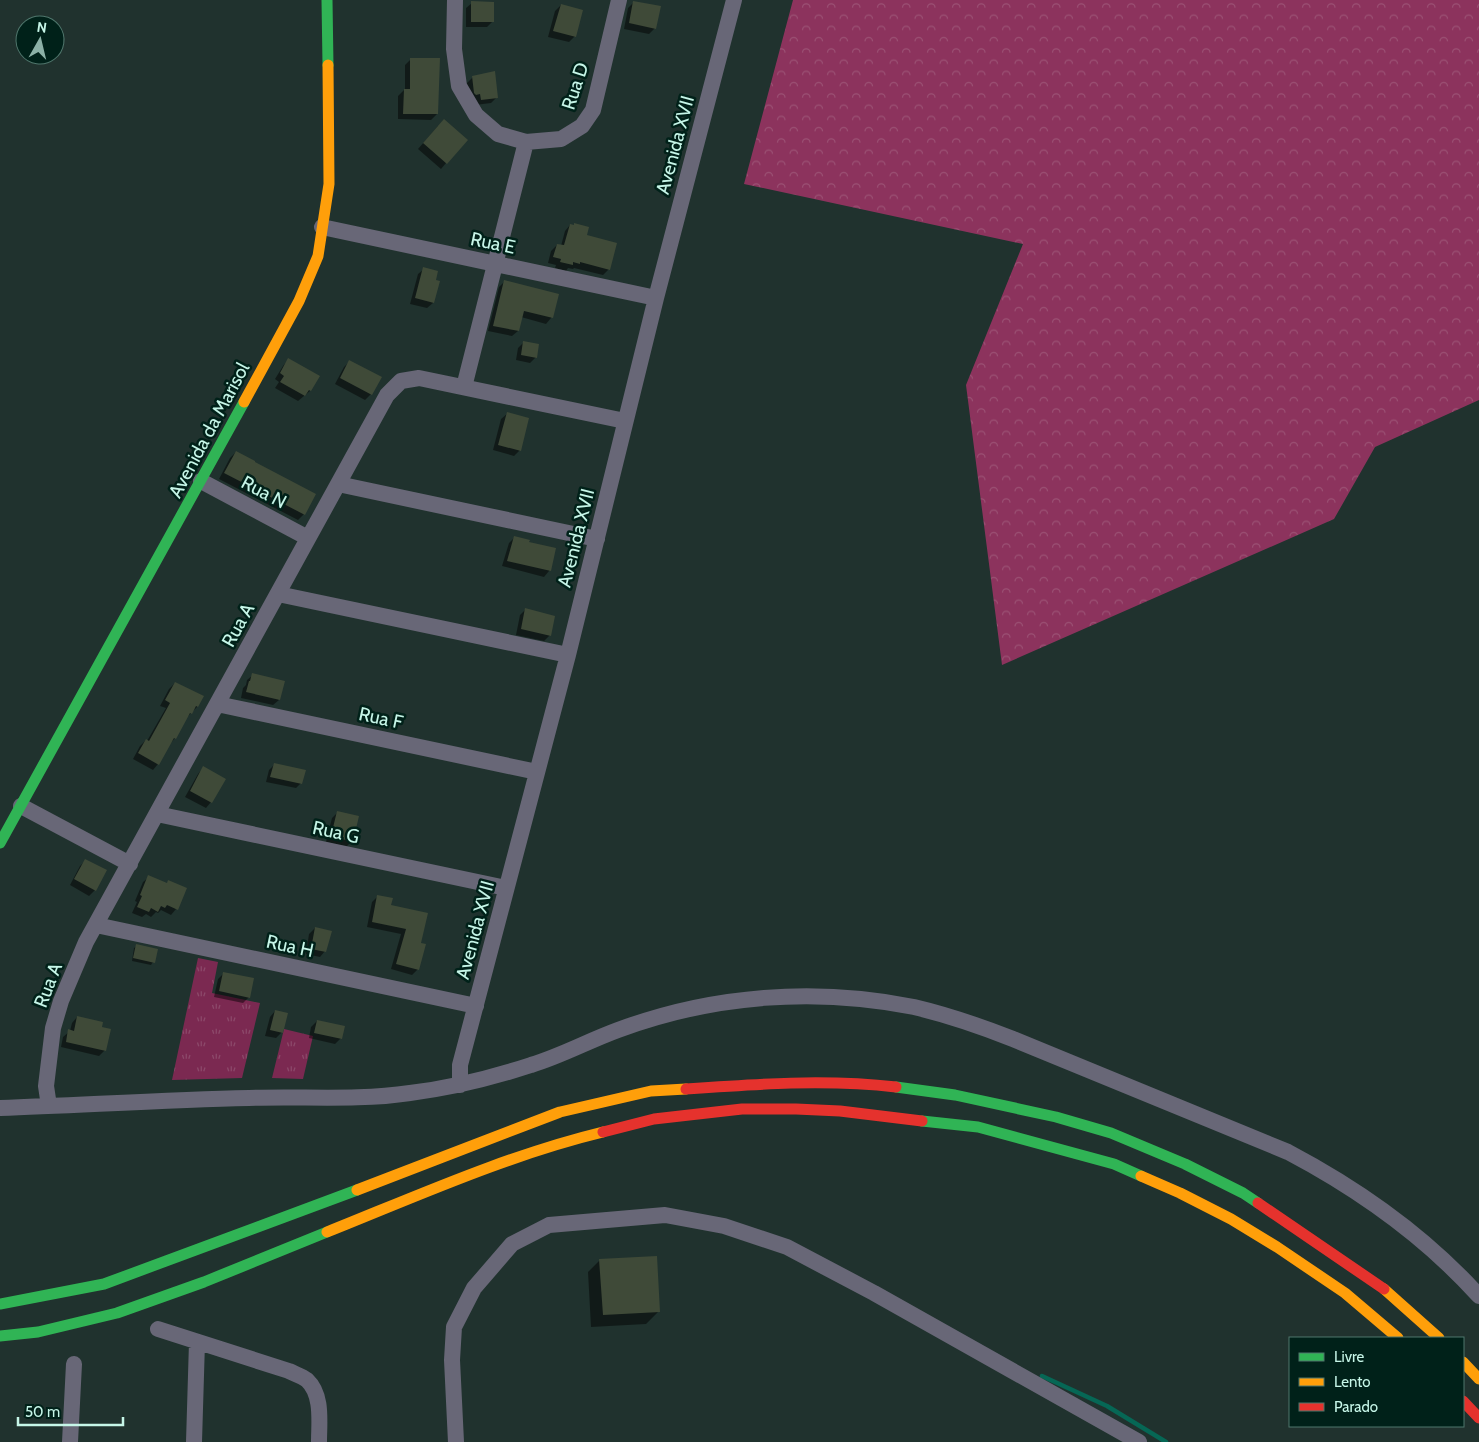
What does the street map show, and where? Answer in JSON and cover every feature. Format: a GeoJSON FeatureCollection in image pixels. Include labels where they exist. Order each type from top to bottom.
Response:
{"type":"FeatureCollection","features":[{"type":"Feature","properties":{"kind":"main road","name":"Avenida da Marisol"},"geometry":{"type":"LineString","coordinates":[[0,843],[201,481],[299,300],[318,256],[329,184],[327,0]]}},
{"type":"Feature","properties":{"kind":"main road"},"geometry":{"type":"LineString","coordinates":[[0,1304],[104,1284],[560,1112],[652,1091],[755,1084],[825,1082],[893,1087],[955,1095],[1056,1117],[1111,1133],[1185,1164],[1243,1193],[1390,1292],[1438,1337]]}},
{"type":"Feature","properties":{"kind":"main road"},"geometry":{"type":"LineString","coordinates":[[0,1336],[38,1332],[117,1313],[204,1282],[478,1171],[568,1140],[654,1119],[742,1109],[796,1109],[840,1111],[978,1127],[1114,1164],[1180,1193],[1231,1219],[1277,1247],[1345,1294],[1397,1337]]}},
{"type":"Feature","properties":{"kind":"main road"},"geometry":{"type":"LineString","coordinates":[[1464,1363],[1479,1379]]}},
{"type":"Feature","properties":{"kind":"main road"},"geometry":{"type":"LineString","coordinates":[[1464,1402],[1479,1418]]}},
{"type":"Feature","properties":{"kind":"street","name":"Rua D"},"geometry":{"type":"LineString","coordinates":[[455,0],[454,49],[459,86],[476,116],[498,134],[526,142],[561,139],[582,126],[593,110],[620,0]]}},
{"type":"Feature","properties":{"kind":"street","name":"Avenida XVII"},"geometry":{"type":"LineString","coordinates":[[460,1085],[460,1065],[568,655],[656,298],[734,0]]}},
{"type":"Feature","properties":{"kind":"street"},"geometry":{"type":"LineString","coordinates":[[464,387],[526,142]]}},
{"type":"Feature","properties":{"kind":"street","name":"Rua E"},"geometry":{"type":"LineString","coordinates":[[322,227],[656,298]]}},
{"type":"Feature","properties":{"kind":"street","name":"Rua A"},"geometry":{"type":"LineString","coordinates":[[48,1106],[46,1086],[53,1028],[64,993],[86,942],[387,395],[401,380],[418,378],[625,422]]}},
{"type":"Feature","properties":{"kind":"street","name":"Rua N"},"geometry":{"type":"LineString","coordinates":[[201,481],[308,538]]}},
{"type":"Feature","properties":{"kind":"street"},"geometry":{"type":"LineString","coordinates":[[338,484],[597,539]]}},
{"type":"Feature","properties":{"kind":"street"},"geometry":{"type":"LineString","coordinates":[[278,594],[568,655]]}},
{"type":"Feature","properties":{"kind":"street","name":"Rua F"},"geometry":{"type":"LineString","coordinates":[[217,704],[537,772]]}},
{"type":"Feature","properties":{"kind":"street"},"geometry":{"type":"LineString","coordinates":[[21,806],[130,864]]}},
{"type":"Feature","properties":{"kind":"street","name":"Rua G"},"geometry":{"type":"LineString","coordinates":[[157,814],[506,888]]}},
{"type":"Feature","properties":{"kind":"street","name":"Rua H"},"geometry":{"type":"LineString","coordinates":[[96,925],[476,1006]]}},
{"type":"Feature","properties":{"kind":"street"},"geometry":{"type":"LineString","coordinates":[[0,1108],[252,1098],[365,1098],[409,1093],[460,1085],[531,1065],[618,1030],[668,1014],[713,1004],[762,998],[814,996],[886,1002],[971,1023],[1288,1152],[1327,1173],[1398,1221],[1435,1252],[1479,1296]]}},
{"type":"Feature","properties":{"kind":"street"},"geometry":{"type":"LineString","coordinates":[[456,1442],[452,1360],[454,1328],[474,1288],[512,1244],[548,1225],[665,1215],[724,1226],[786,1247],[874,1293],[1139,1442]]}},
{"type":"Feature","properties":{"kind":"street"},"geometry":{"type":"LineString","coordinates":[[158,1329],[289,1371],[306,1379],[315,1390],[318,1405],[319,1442]]}},
{"type":"Feature","properties":{"kind":"street"},"geometry":{"type":"LineString","coordinates":[[194,1442],[197,1342]]}},
{"type":"Feature","properties":{"kind":"street"},"geometry":{"type":"LineString","coordinates":[[70,1442],[74,1364]]}},
{"type":"Feature","properties":{"kind":"green space"},"geometry":{"type":"Polygon","coordinates":[[[793,0],[1479,0],[1479,400],[1375,447],[1334,519],[1002,665],[966,385],[1023,244],[744,184],[793,0]]]}},
{"type":"Feature","properties":{"kind":"green space"},"geometry":{"type":"Polygon","coordinates":[[[198,958],[218,962],[212,993],[260,1003],[242,1078],[172,1080],[198,958]]]}},
{"type":"Feature","properties":{"kind":"green space"},"geometry":{"type":"Polygon","coordinates":[[[284,1029],[313,1036],[303,1079],[272,1078],[284,1029]]]}},
{"type":"Feature","properties":{"kind":"building"},"geometry":{"type":"Polygon","coordinates":[[[471,1],[494,2],[494,22],[471,22],[471,1]]]}},
{"type":"Feature","properties":{"kind":"building"},"geometry":{"type":"Polygon","coordinates":[[[633,1],[661,6],[656,29],[629,23],[633,1]]]}},
{"type":"Feature","properties":{"kind":"building"},"geometry":{"type":"Polygon","coordinates":[[[561,4],[583,10],[576,37],[553,31],[561,4]]]}},
{"type":"Feature","properties":{"kind":"building"},"geometry":{"type":"Polygon","coordinates":[[[410,58],[440,58],[438,114],[403,114],[404,89],[410,89],[410,58]]]}},
{"type":"Feature","properties":{"kind":"building"},"geometry":{"type":"Polygon","coordinates":[[[495,71],[498,98],[481,100],[480,94],[476,95],[474,93],[472,76],[495,71]]]}},
{"type":"Feature","properties":{"kind":"building"},"geometry":{"type":"Polygon","coordinates":[[[444,119],[468,140],[447,164],[423,143],[444,119]]]}},
{"type":"Feature","properties":{"kind":"building"},"geometry":{"type":"Polygon","coordinates":[[[574,223],[589,227],[587,235],[617,243],[610,270],[580,262],[580,264],[573,262],[573,265],[560,262],[561,259],[553,257],[557,244],[564,245],[570,224],[574,225],[574,223]]]}},
{"type":"Feature","properties":{"kind":"building"},"geometry":{"type":"Polygon","coordinates":[[[423,267],[438,271],[436,280],[440,281],[434,303],[415,298],[423,267]]]}},
{"type":"Feature","properties":{"kind":"building"},"geometry":{"type":"Polygon","coordinates":[[[504,280],[559,294],[553,318],[524,311],[519,331],[493,326],[504,280]]]}},
{"type":"Feature","properties":{"kind":"building"},"geometry":{"type":"Polygon","coordinates":[[[523,341],[539,344],[537,358],[521,355],[523,341]]]}},
{"type":"Feature","properties":{"kind":"building"},"geometry":{"type":"Polygon","coordinates":[[[288,358],[320,376],[311,391],[309,390],[305,396],[280,382],[284,376],[280,373],[288,358]]]}},
{"type":"Feature","properties":{"kind":"building"},"geometry":{"type":"Polygon","coordinates":[[[349,360],[382,377],[372,395],[340,378],[349,360]]]}},
{"type":"Feature","properties":{"kind":"building"},"geometry":{"type":"Polygon","coordinates":[[[507,412],[529,418],[521,451],[498,445],[507,412]]]}},
{"type":"Feature","properties":{"kind":"building"},"geometry":{"type":"Polygon","coordinates":[[[236,451],[316,494],[305,515],[224,473],[236,451]]]}},
{"type":"Feature","properties":{"kind":"building"},"geometry":{"type":"Polygon","coordinates":[[[514,536],[530,540],[529,542],[556,548],[551,571],[507,561],[514,536]]]}},
{"type":"Feature","properties":{"kind":"building"},"geometry":{"type":"Polygon","coordinates":[[[525,608],[555,616],[551,636],[521,629],[525,608]]]}},
{"type":"Feature","properties":{"kind":"building"},"geometry":{"type":"Polygon","coordinates":[[[252,673],[285,681],[280,700],[246,692],[252,673]]]}},
{"type":"Feature","properties":{"kind":"building"},"geometry":{"type":"Polygon","coordinates":[[[175,682],[204,696],[198,707],[196,706],[192,714],[190,713],[159,765],[138,753],[146,739],[149,741],[170,703],[165,700],[175,682]]]}},
{"type":"Feature","properties":{"kind":"building"},"geometry":{"type":"Polygon","coordinates":[[[274,763],[306,770],[302,784],[270,777],[274,763]]]}},
{"type":"Feature","properties":{"kind":"building"},"geometry":{"type":"Polygon","coordinates":[[[203,766],[226,779],[212,803],[190,791],[203,766]]]}},
{"type":"Feature","properties":{"kind":"building"},"geometry":{"type":"Polygon","coordinates":[[[337,811],[359,816],[353,842],[331,836],[337,811]]]}},
{"type":"Feature","properties":{"kind":"building"},"geometry":{"type":"Polygon","coordinates":[[[85,859],[107,870],[96,891],[74,879],[85,859]]]}},
{"type":"Feature","properties":{"kind":"building"},"geometry":{"type":"Polygon","coordinates":[[[148,875],[167,883],[168,880],[187,888],[178,910],[167,905],[165,908],[161,906],[158,912],[151,908],[149,912],[137,907],[148,875]]]}},
{"type":"Feature","properties":{"kind":"building"},"geometry":{"type":"Polygon","coordinates":[[[377,895],[393,898],[391,905],[428,913],[421,943],[426,944],[419,970],[396,964],[406,929],[372,922],[377,895]]]}},
{"type":"Feature","properties":{"kind":"building"},"geometry":{"type":"Polygon","coordinates":[[[315,927],[332,931],[326,952],[311,949],[315,927]]]}},
{"type":"Feature","properties":{"kind":"building"},"geometry":{"type":"Polygon","coordinates":[[[136,944],[158,949],[155,963],[133,958],[136,944]]]}},
{"type":"Feature","properties":{"kind":"building"},"geometry":{"type":"Polygon","coordinates":[[[223,972],[254,978],[250,998],[219,991],[223,972]]]}},
{"type":"Feature","properties":{"kind":"building"},"geometry":{"type":"Polygon","coordinates":[[[275,1010],[288,1013],[283,1033],[270,1030],[275,1010]]]}},
{"type":"Feature","properties":{"kind":"building"},"geometry":{"type":"Polygon","coordinates":[[[77,1016],[103,1022],[102,1027],[111,1029],[106,1051],[66,1042],[68,1029],[74,1031],[77,1016]]]}},
{"type":"Feature","properties":{"kind":"building"},"geometry":{"type":"Polygon","coordinates":[[[317,1020],[345,1026],[342,1039],[314,1033],[317,1020]]]}},
{"type":"Feature","properties":{"kind":"building"},"geometry":{"type":"Polygon","coordinates":[[[657,1256],[660,1312],[603,1315],[599,1259],[657,1256]]]}},
{"type":"Feature","properties":{"kind":"waterway"},"geometry":{"type":"LineString","coordinates":[[1042,1376],[1107,1406],[1166,1442]]}},
{"type":"Feature","properties":{"kind":"traffic: fast"},"geometry":{"type":"LineString","coordinates":[[327,0],[328,65]]}},
{"type":"Feature","properties":{"kind":"traffic: fast"},"geometry":{"type":"LineString","coordinates":[[0,843],[244,402]]}},
{"type":"Feature","properties":{"kind":"traffic: fast"},"geometry":{"type":"LineString","coordinates":[[896,1087],[955,1095],[1056,1117],[1111,1133],[1185,1164],[1243,1193],[1258,1203]]}},
{"type":"Feature","properties":{"kind":"traffic: fast"},"geometry":{"type":"LineString","coordinates":[[922,1121],[978,1127],[1114,1164],[1141,1176]]}},
{"type":"Feature","properties":{"kind":"traffic: fast"},"geometry":{"type":"LineString","coordinates":[[0,1304],[104,1284],[357,1190]]}},
{"type":"Feature","properties":{"kind":"traffic: fast"},"geometry":{"type":"LineString","coordinates":[[0,1336],[38,1332],[117,1313],[204,1282],[327,1232]]}},
{"type":"Feature","properties":{"kind":"traffic: slow"},"geometry":{"type":"LineString","coordinates":[[244,402],[299,301],[318,256],[329,184],[328,65]]}},
{"type":"Feature","properties":{"kind":"traffic: slow"},"geometry":{"type":"LineString","coordinates":[[357,1190],[560,1112],[651,1091],[686,1089]]}},
{"type":"Feature","properties":{"kind":"traffic: slow"},"geometry":{"type":"LineString","coordinates":[[327,1232],[498,1164],[568,1141],[603,1132]]}},
{"type":"Feature","properties":{"kind":"traffic: slow"},"geometry":{"type":"LineString","coordinates":[[1141,1176],[1231,1219],[1277,1247],[1345,1293],[1397,1337]]}},
{"type":"Feature","properties":{"kind":"traffic: slow"},"geometry":{"type":"LineString","coordinates":[[1384,1289],[1438,1337]]}},
{"type":"Feature","properties":{"kind":"traffic: slow"},"geometry":{"type":"LineString","coordinates":[[1464,1363],[1479,1379]]}},
{"type":"Feature","properties":{"kind":"traffic: jam"},"geometry":{"type":"LineString","coordinates":[[686,1089],[817,1083],[896,1087]]}},
{"type":"Feature","properties":{"kind":"traffic: jam"},"geometry":{"type":"LineString","coordinates":[[603,1132],[654,1119],[742,1109],[840,1111],[922,1121]]}},
{"type":"Feature","properties":{"kind":"traffic: jam"},"geometry":{"type":"LineString","coordinates":[[1258,1203],[1384,1289]]}},
{"type":"Feature","properties":{"kind":"traffic: jam"},"geometry":{"type":"LineString","coordinates":[[1464,1402],[1479,1418]]}}]}
